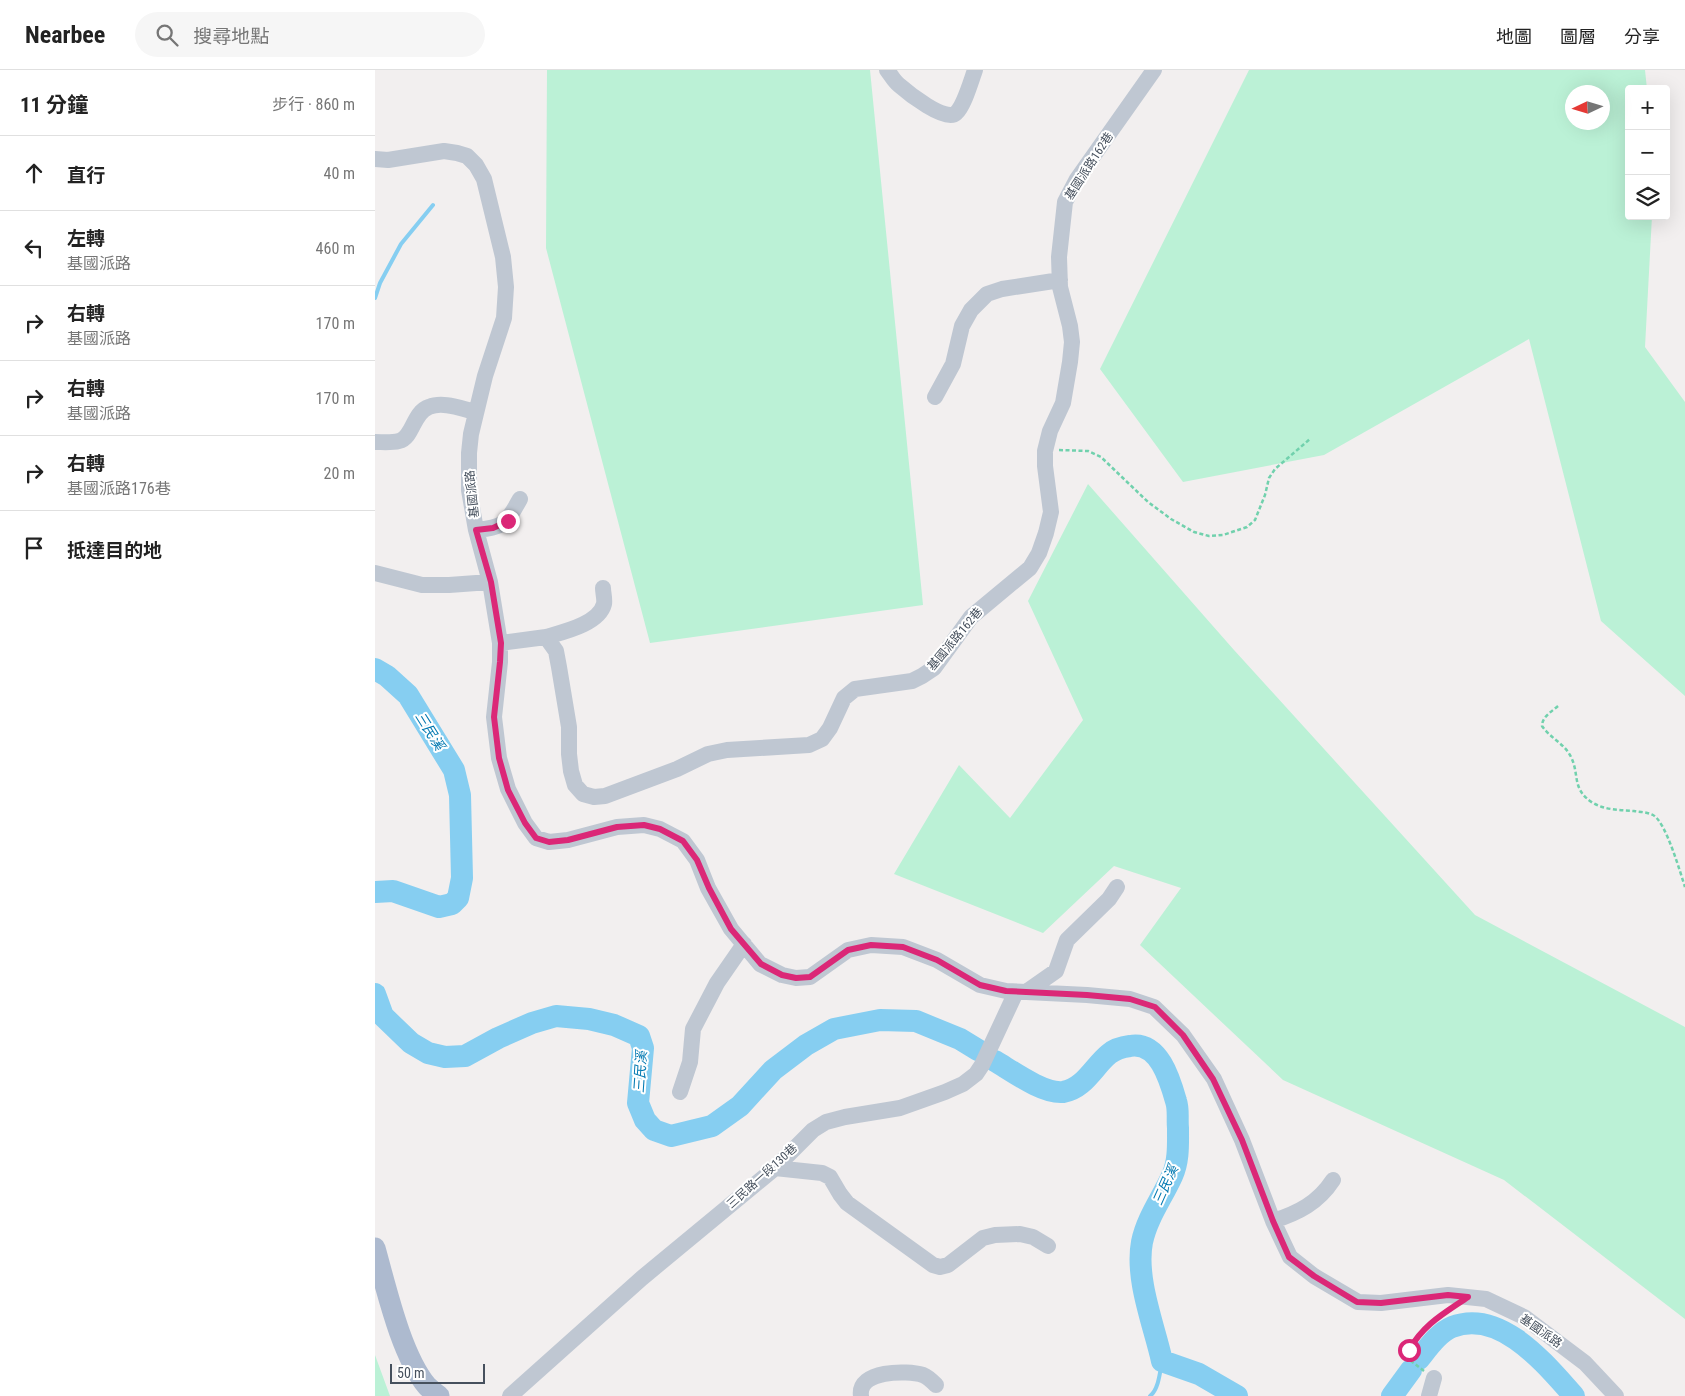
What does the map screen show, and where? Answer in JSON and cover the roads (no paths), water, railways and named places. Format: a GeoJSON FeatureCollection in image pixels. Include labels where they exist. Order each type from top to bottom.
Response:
{"type":"FeatureCollection","features":[{"type":"Feature","properties":{"kind":"main road"},"geometry":{"type":"LineString","coordinates":[[375,1248],[394,1313],[411,1360],[427,1386],[439,1396]]}},
{"type":"Feature","properties":{"kind":"street"},"geometry":{"type":"LineString","coordinates":[[887,70],[898,84],[921,102],[939,113],[950,116],[956,114],[961,106],[975,70]]}},
{"type":"Feature","properties":{"kind":"street","name":"基國派路162巷"},"geometry":{"type":"LineString","coordinates":[[546,637],[555,651],[567,710],[569,754],[575,785],[583,794],[594,797],[605,796],[677,769],[708,754],[727,750],[809,745],[822,739],[830,728],[844,698],[855,689],[912,681],[934,668],[971,616],[1030,568],[1039,553],[1051,512],[1045,451],[1050,431],[1063,403],[1071,362],[1072,342],[1060,280],[1059,257],[1065,202],[1077,179],[1154,70]]}},
{"type":"Feature","properties":{"kind":"street","name":"基國派路"},"geometry":{"type":"LineString","coordinates":[[375,159],[388,160],[444,151],[457,152],[467,156],[476,164],[484,179],[503,257],[506,286],[504,318],[485,376],[471,434],[469,490],[476,530],[491,582],[501,643],[494,717],[499,758],[508,790],[525,823],[536,838],[549,842],[568,840],[617,827],[644,825],[660,829],[683,841],[697,860],[709,888],[731,929],[761,964],[782,975],[796,978],[810,977],[848,950],[871,945],[903,947],[937,960],[980,985],[1021,992],[1130,999],[1155,1007],[1183,1035],[1213,1079],[1242,1140],[1289,1257],[1314,1276],[1357,1302],[1381,1303],[1448,1295],[1486,1299],[1524,1317],[1585,1363],[1616,1396]]}},
{"type":"Feature","properties":{"kind":"street"},"geometry":{"type":"LineString","coordinates":[[935,397],[953,364],[962,326],[971,310],[987,294],[1002,289],[1060,280]]}},
{"type":"Feature","properties":{"kind":"street"},"geometry":{"type":"LineString","coordinates":[[375,442],[399,441],[405,438],[421,412],[429,407],[439,405],[476,412]]}},
{"type":"Feature","properties":{"kind":"street"},"geometry":{"type":"LineString","coordinates":[[476,530],[493,528],[508,521],[520,499]]}},
{"type":"Feature","properties":{"kind":"street"},"geometry":{"type":"LineString","coordinates":[[375,573],[422,585],[491,582]]}},
{"type":"Feature","properties":{"kind":"street"},"geometry":{"type":"LineString","coordinates":[[501,643],[546,637],[581,626],[599,614],[604,604],[603,588]]}},
{"type":"Feature","properties":{"kind":"street"},"geometry":{"type":"LineString","coordinates":[[1021,992],[1057,971],[1067,940],[1109,899],[1117,887]]}},
{"type":"Feature","properties":{"kind":"street"},"geometry":{"type":"LineString","coordinates":[[680,1092],[690,1062],[693,1029],[717,983],[744,944]]}},
{"type":"Feature","properties":{"kind":"street","name":"三民路一段130巷"},"geometry":{"type":"LineString","coordinates":[[510,1396],[642,1278],[775,1168],[813,1130],[826,1122],[845,1117],[900,1108],[963,1084],[976,1074],[1021,992]]}},
{"type":"Feature","properties":{"kind":"street"},"geometry":{"type":"LineString","coordinates":[[775,1168],[822,1173],[830,1177],[839,1194],[847,1203],[933,1266],[940,1268],[948,1265],[983,1238],[995,1235],[1020,1234],[1033,1237],[1048,1246]]}},
{"type":"Feature","properties":{"kind":"street"},"geometry":{"type":"LineString","coordinates":[[1273,1221],[1300,1211],[1312,1204],[1325,1192],[1333,1180]]}},
{"type":"Feature","properties":{"kind":"street"},"geometry":{"type":"LineString","coordinates":[[861,1396],[861,1386],[865,1381],[872,1377],[893,1373],[912,1373],[926,1376],[936,1385]]}},
{"type":"Feature","properties":{"kind":"street"},"geometry":{"type":"LineString","coordinates":[[1429,1396],[1434,1378]]}},
{"type":"Feature","properties":{"kind":"waterway"},"geometry":{"type":"LineString","coordinates":[[375,298],[380,283],[401,244],[433,205]]}},
{"type":"Feature","properties":{"kind":"waterway","name":"三民溪"},"geometry":{"type":"LineString","coordinates":[[375,669],[387,676],[408,695],[454,770],[460,795],[462,878],[458,898],[452,904],[439,907],[393,891],[375,892]]}},
{"type":"Feature","properties":{"kind":"waterway","name":"三民溪"},"geometry":{"type":"LineString","coordinates":[[375,994],[383,1016],[411,1043],[428,1053],[445,1057],[465,1056],[498,1038],[532,1023],[556,1016],[589,1019],[614,1025],[639,1036],[643,1048],[638,1103],[645,1120],[654,1130],[671,1136],[712,1126],[740,1106],[773,1070],[806,1045],[834,1029],[880,1020],[916,1021],[960,1039],[978,1050]]}},
{"type":"Feature","properties":{"kind":"waterway","name":"三民溪"},"geometry":{"type":"LineString","coordinates":[[995,1061],[1037,1086],[1055,1092],[1063,1092],[1077,1086],[1109,1054],[1121,1048],[1140,1046],[1149,1050],[1162,1064],[1177,1104],[1178,1152],[1172,1176],[1151,1216],[1142,1242],[1141,1271],[1146,1302],[1162,1361],[1199,1374],[1237,1396]]}},
{"type":"Feature","properties":{"kind":"waterway","name":"三民溪"},"geometry":{"type":"LineString","coordinates":[[1419,1359],[1438,1337],[1452,1327],[1470,1323],[1488,1325],[1505,1332],[1521,1343],[1550,1369],[1574,1396]]}},
{"type":"Feature","properties":{"kind":"waterway"},"geometry":{"type":"LineString","coordinates":[[1150,1396],[1157,1384],[1162,1361]]}},
{"type":"Feature","properties":{"kind":"waterway","name":"三民溪"},"geometry":{"type":"LineString","coordinates":[[1392,1396],[1411,1370]]}}]}
